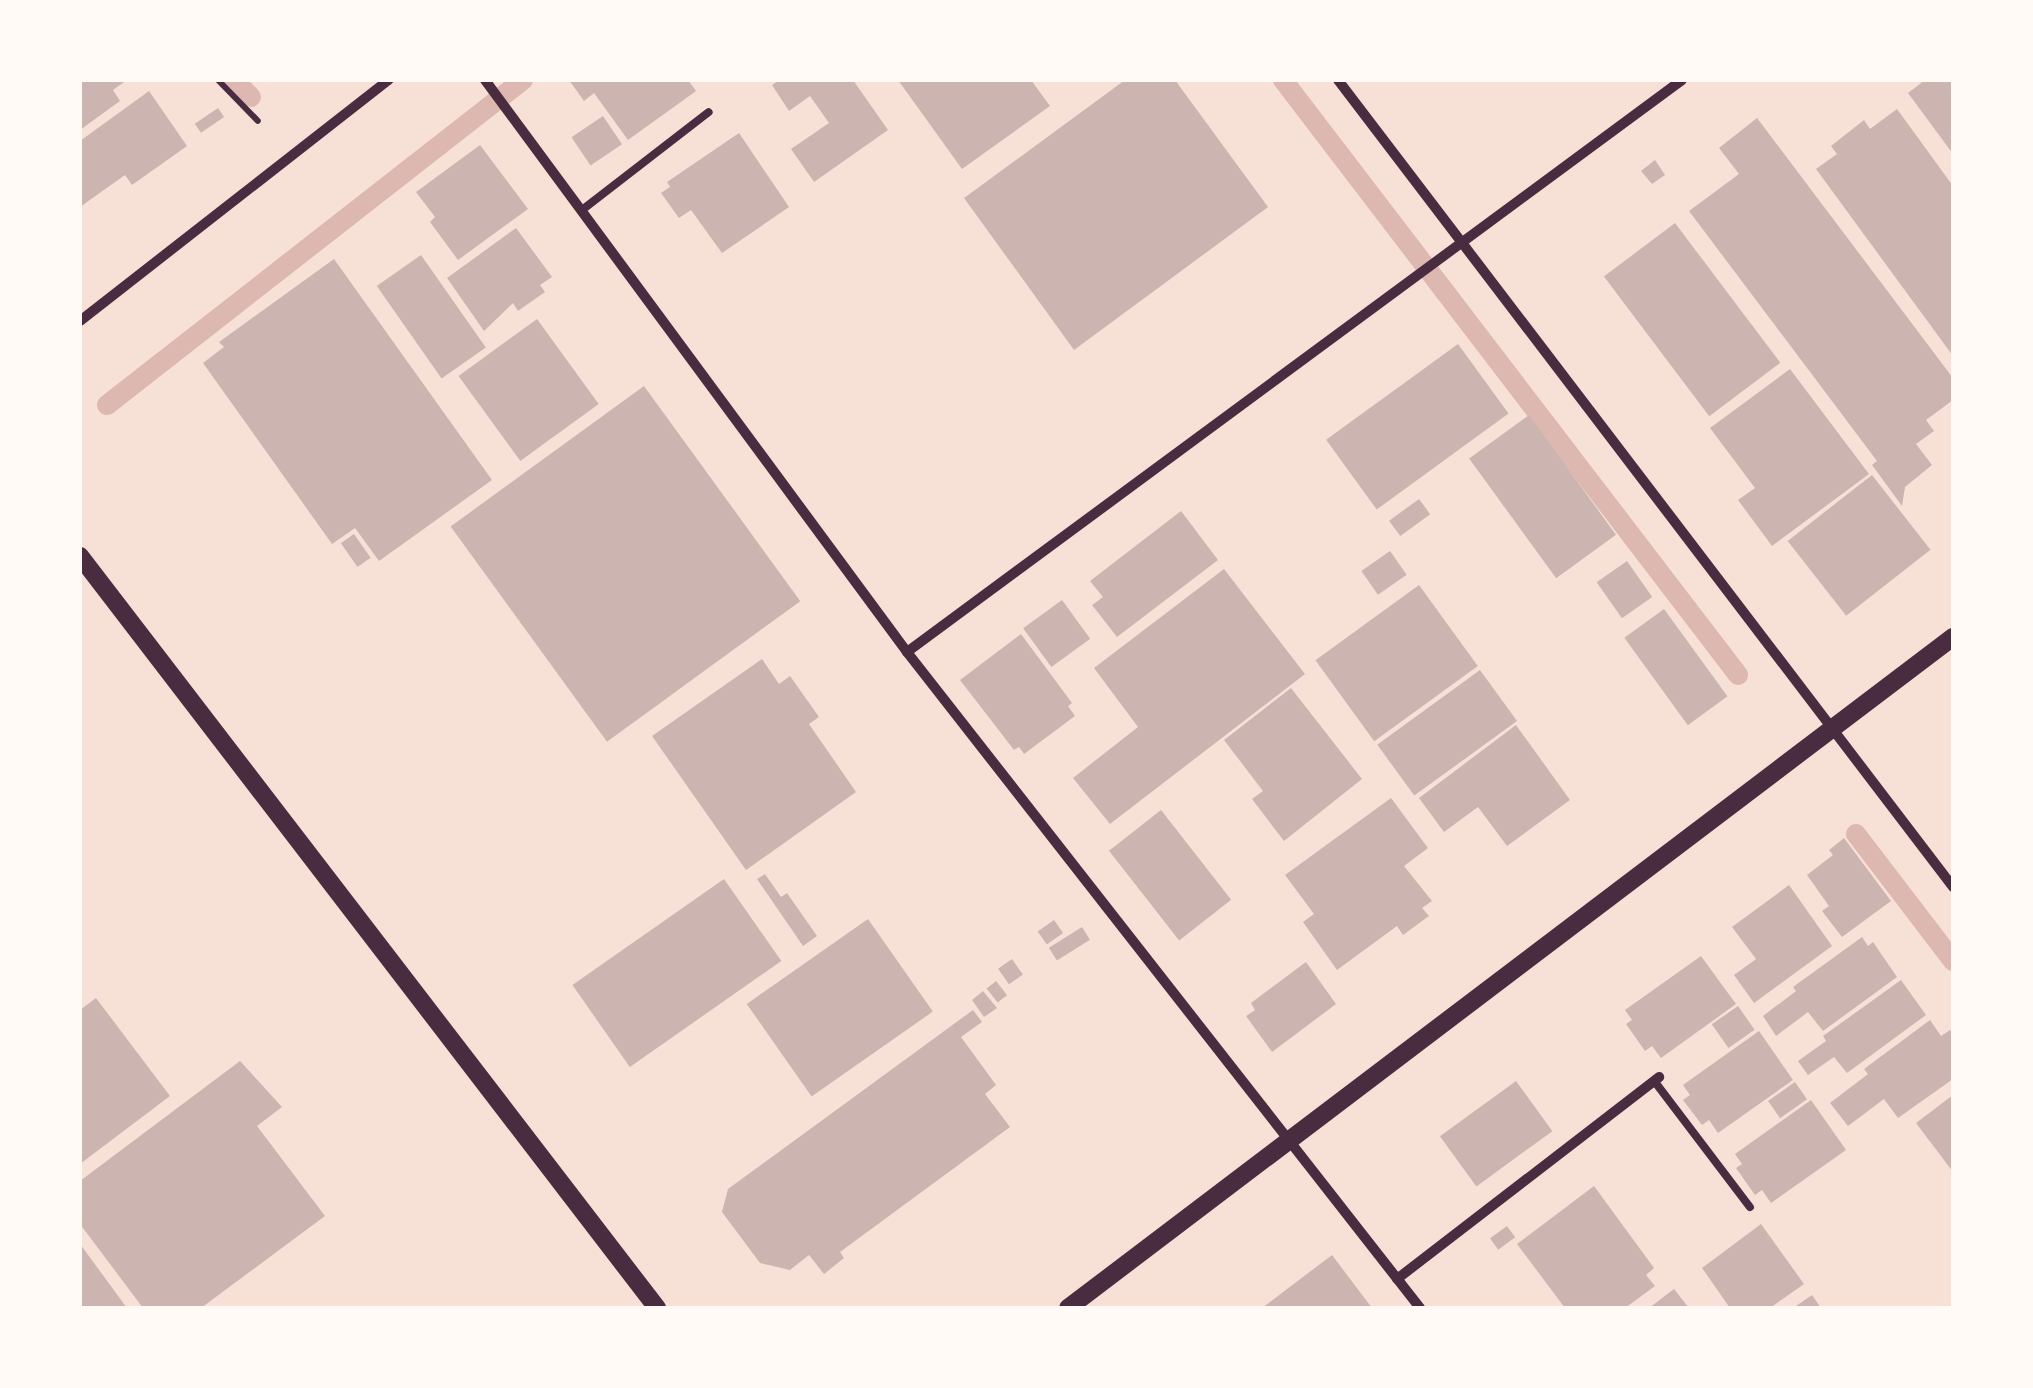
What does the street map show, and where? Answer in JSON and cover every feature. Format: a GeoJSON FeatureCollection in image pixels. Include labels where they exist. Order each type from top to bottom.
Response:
{"type":"FeatureCollection","features":[{"type":"Feature","properties":{"kind":"street"},"geometry":{"type":"LineString","coordinates":[[80,321],[388,80]]}},
{"type":"Feature","properties":{"kind":"street"},"geometry":{"type":"LineString","coordinates":[[1338,80],[1953,887]]}},
{"type":"Feature","properties":{"kind":"street"},"geometry":{"type":"LineString","coordinates":[[907,652],[1682,80]]}},
{"type":"Feature","properties":{"kind":"street"},"geometry":{"type":"LineString","coordinates":[[486,81],[907,652],[1420,1308]]}},
{"type":"Feature","properties":{"kind":"street"},"geometry":{"type":"LineString","coordinates":[[80,556],[657,1308]]}},
{"type":"Feature","properties":{"kind":"street"},"geometry":{"type":"LineString","coordinates":[[1068,1308],[1953,636]]}},
{"type":"Feature","properties":{"kind":"street"},"geometry":{"type":"LineString","coordinates":[[1397,1280],[1657,1080]]}},
{"type":"Feature","properties":{"kind":"lane"},"geometry":{"type":"LineString","coordinates":[[582,210],[709,112]]}},
{"type":"Feature","properties":{"kind":"lane"},"geometry":{"type":"LineString","coordinates":[[1657,1080],[1750,1207]]}},
{"type":"Feature","properties":{"kind":"path"},"geometry":{"type":"LineString","coordinates":[[218,80],[258,121]]}},
{"type":"Feature","properties":{"kind":"building"},"geometry":{"type":"Polygon","coordinates":[[[80,80],[127,80],[113,90],[120,101],[80,130],[80,80]]]}},
{"type":"Feature","properties":{"kind":"building"},"geometry":{"type":"Polygon","coordinates":[[[569,80],[688,80],[696,91],[628,140],[594,93],[584,101],[569,80]]]}},
{"type":"Feature","properties":{"kind":"building"},"geometry":{"type":"Polygon","coordinates":[[[779,80],[853,80],[888,130],[814,182],[791,149],[829,123],[810,96],[789,111],[772,85],[779,80]]]}},
{"type":"Feature","properties":{"kind":"building"},"geometry":{"type":"Polygon","coordinates":[[[898,80],[1031,80],[1050,106],[962,169],[898,80]]]}},
{"type":"Feature","properties":{"kind":"building"},"geometry":{"type":"Polygon","coordinates":[[[1125,80],[1175,80],[1268,207],[1074,350],[964,198],[1125,80]]]}},
{"type":"Feature","properties":{"kind":"building"},"geometry":{"type":"Polygon","coordinates":[[[1925,80],[1953,80],[1953,154],[1908,93],[1925,80]]]}},
{"type":"Feature","properties":{"kind":"building"},"geometry":{"type":"Polygon","coordinates":[[[149,91],[187,146],[132,185],[125,175],[80,207],[80,141],[149,91]]]}},
{"type":"Feature","properties":{"kind":"building"},"geometry":{"type":"Polygon","coordinates":[[[218,108],[224,117],[201,133],[195,124],[218,108]]]}},
{"type":"Feature","properties":{"kind":"building"},"geometry":{"type":"Polygon","coordinates":[[[1897,109],[1953,186],[1953,356],[1816,169],[1837,154],[1831,146],[1864,120],[1870,129],[1897,109]]]}},
{"type":"Feature","properties":{"kind":"building"},"geometry":{"type":"Polygon","coordinates":[[[603,116],[622,144],[591,165],[571,137],[603,116]]]}},
{"type":"Feature","properties":{"kind":"building"},"geometry":{"type":"Polygon","coordinates":[[[1757,118],[1953,378],[1953,400],[1926,420],[1934,431],[1916,444],[1932,465],[1905,487],[1902,506],[1872,465],[1877,461],[1689,211],[1739,174],[1719,148],[1757,118]]]}},
{"type":"Feature","properties":{"kind":"building"},"geometry":{"type":"Polygon","coordinates":[[[739,133],[789,207],[722,253],[691,210],[679,218],[661,193],[670,187],[667,182],[739,133]]]}},
{"type":"Feature","properties":{"kind":"building"},"geometry":{"type":"Polygon","coordinates":[[[480,145],[528,209],[458,260],[430,222],[435,217],[416,192],[480,145]]]}},
{"type":"Feature","properties":{"kind":"building"},"geometry":{"type":"Polygon","coordinates":[[[1655,160],[1665,175],[1652,184],[1641,171],[1655,160]]]}},
{"type":"Feature","properties":{"kind":"building"},"geometry":{"type":"Polygon","coordinates":[[[1675,223],[1780,363],[1709,416],[1604,277],[1675,223]]]}},
{"type":"Feature","properties":{"kind":"building"},"geometry":{"type":"Polygon","coordinates":[[[516,228],[552,277],[540,285],[545,292],[518,311],[513,303],[484,331],[447,278],[516,228]]]}},
{"type":"Feature","properties":{"kind":"building"},"geometry":{"type":"Polygon","coordinates":[[[421,255],[486,348],[442,379],[377,286],[421,255]]]}},
{"type":"Feature","properties":{"kind":"building"},"geometry":{"type":"Polygon","coordinates":[[[334,259],[492,480],[379,561],[355,528],[332,544],[203,363],[224,347],[219,342],[334,259]]]}},
{"type":"Feature","properties":{"kind":"building"},"geometry":{"type":"Polygon","coordinates":[[[537,319],[599,404],[520,461],[459,376],[537,319]]]}},
{"type":"Feature","properties":{"kind":"building"},"geometry":{"type":"Polygon","coordinates":[[[1458,344],[1509,414],[1377,509],[1326,440],[1458,344]]]}},
{"type":"Feature","properties":{"kind":"building"},"geometry":{"type":"Polygon","coordinates":[[[1790,369],[1869,474],[1772,546],[1738,500],[1755,488],[1710,428],[1790,369]]]}},
{"type":"Feature","properties":{"kind":"building"},"geometry":{"type":"Polygon","coordinates":[[[644,386],[800,601],[607,742],[451,526],[644,386]]]}},
{"type":"Feature","properties":{"kind":"building"},"geometry":{"type":"Polygon","coordinates":[[[1529,415],[1616,535],[1556,578],[1469,458],[1529,415]]]}},
{"type":"Feature","properties":{"kind":"building"},"geometry":{"type":"Polygon","coordinates":[[[1872,475],[1930,550],[1846,616],[1788,541],[1872,475]]]}},
{"type":"Feature","properties":{"kind":"building"},"geometry":{"type":"Polygon","coordinates":[[[1419,499],[1430,514],[1400,536],[1389,521],[1419,499]]]}},
{"type":"Feature","properties":{"kind":"building"},"geometry":{"type":"Polygon","coordinates":[[[1181,511],[1218,560],[1117,637],[1092,605],[1103,597],[1090,581],[1181,511]]]}},
{"type":"Feature","properties":{"kind":"building"},"geometry":{"type":"Polygon","coordinates":[[[354,534],[371,558],[358,567],[341,543],[354,534]]]}},
{"type":"Feature","properties":{"kind":"building"},"geometry":{"type":"Polygon","coordinates":[[[1390,551],[1407,575],[1378,595],[1361,571],[1390,551]]]}},
{"type":"Feature","properties":{"kind":"building"},"geometry":{"type":"Polygon","coordinates":[[[1627,561],[1652,597],[1622,618],[1597,582],[1627,561]]]}},
{"type":"Feature","properties":{"kind":"building"},"geometry":{"type":"Polygon","coordinates":[[[1224,569],[1305,674],[1110,824],[1073,778],[1138,727],[1094,668],[1224,569]]]}},
{"type":"Feature","properties":{"kind":"building"},"geometry":{"type":"Polygon","coordinates":[[[1419,585],[1478,666],[1374,741],[1315,660],[1419,585]]]}},
{"type":"Feature","properties":{"kind":"building"},"geometry":{"type":"Polygon","coordinates":[[[1062,600],[1090,639],[1051,667],[1023,628],[1062,600]]]}},
{"type":"Feature","properties":{"kind":"building"},"geometry":{"type":"Polygon","coordinates":[[[1664,609],[1727,696],[1688,725],[1624,638],[1664,609]]]}},
{"type":"Feature","properties":{"kind":"building"},"geometry":{"type":"Polygon","coordinates":[[[1021,634],[1072,703],[1068,706],[1075,716],[1024,754],[1019,747],[1014,750],[960,680],[1021,634]]]}},
{"type":"Feature","properties":{"kind":"building"},"geometry":{"type":"Polygon","coordinates":[[[762,659],[779,684],[790,676],[819,717],[809,724],[856,792],[746,870],[652,736],[762,659]]]}},
{"type":"Feature","properties":{"kind":"building"},"geometry":{"type":"Polygon","coordinates":[[[1480,670],[1517,721],[1414,796],[1377,745],[1480,670]]]}},
{"type":"Feature","properties":{"kind":"building"},"geometry":{"type":"Polygon","coordinates":[[[1291,688],[1362,779],[1284,841],[1252,799],[1263,791],[1224,740],[1291,688]]]}},
{"type":"Feature","properties":{"kind":"building"},"geometry":{"type":"Polygon","coordinates":[[[1516,725],[1570,800],[1507,846],[1478,807],[1444,832],[1419,798],[1516,725]]]}},
{"type":"Feature","properties":{"kind":"building"},"geometry":{"type":"Polygon","coordinates":[[[1391,798],[1428,848],[1404,866],[1432,901],[1422,908],[1429,916],[1403,935],[1397,926],[1337,970],[1303,922],[1314,914],[1285,875],[1391,798]]]}},
{"type":"Feature","properties":{"kind":"building"},"geometry":{"type":"Polygon","coordinates":[[[1161,810],[1231,900],[1179,940],[1109,851],[1161,810]]]}},
{"type":"Feature","properties":{"kind":"building"},"geometry":{"type":"Polygon","coordinates":[[[1844,838],[1891,901],[1842,937],[1822,911],[1829,906],[1807,875],[1833,855],[1829,850],[1844,838]]]}},
{"type":"Feature","properties":{"kind":"building"},"geometry":{"type":"Polygon","coordinates":[[[765,874],[781,897],[787,893],[817,936],[803,946],[757,879],[765,874]]]}},
{"type":"Feature","properties":{"kind":"building"},"geometry":{"type":"Polygon","coordinates":[[[724,879],[781,961],[630,1067],[572,985],[724,879]]]}},
{"type":"Feature","properties":{"kind":"building"},"geometry":{"type":"Polygon","coordinates":[[[1789,885],[1832,946],[1754,1003],[1734,975],[1756,959],[1732,927],[1789,885]]]}},
{"type":"Feature","properties":{"kind":"building"},"geometry":{"type":"Polygon","coordinates":[[[868,919],[933,1012],[812,1096],[747,1004],[868,919]]]}},
{"type":"Feature","properties":{"kind":"building"},"geometry":{"type":"Polygon","coordinates":[[[1054,920],[1063,933],[1047,945],[1038,931],[1054,920]]]}},
{"type":"Feature","properties":{"kind":"building"},"geometry":{"type":"Polygon","coordinates":[[[1082,927],[1090,940],[1057,960],[1049,948],[1082,927]]]}},
{"type":"Feature","properties":{"kind":"building"},"geometry":{"type":"Polygon","coordinates":[[[1862,937],[1868,946],[1873,942],[1897,977],[1823,1031],[1808,1012],[1776,1036],[1763,1016],[1796,991],[1793,987],[1862,937]]]}},
{"type":"Feature","properties":{"kind":"building"},"geometry":{"type":"Polygon","coordinates":[[[1701,956],[1736,1004],[1661,1058],[1652,1046],[1645,1051],[1626,1024],[1632,1020],[1625,1010],[1701,956]]]}},
{"type":"Feature","properties":{"kind":"building"},"geometry":{"type":"Polygon","coordinates":[[[1012,959],[1023,975],[1009,984],[998,969],[1012,959]]]}},
{"type":"Feature","properties":{"kind":"building"},"geometry":{"type":"Polygon","coordinates":[[[1306,962],[1336,1004],[1272,1052],[1246,1016],[1255,1010],[1251,1003],[1306,962]]]}},
{"type":"Feature","properties":{"kind":"building"},"geometry":{"type":"Polygon","coordinates":[[[1901,980],[1926,1015],[1847,1073],[1834,1057],[1808,1075],[1798,1061],[1826,1041],[1823,1036],[1901,980]]]}},
{"type":"Feature","properties":{"kind":"building"},"geometry":{"type":"Polygon","coordinates":[[[996,981],[1007,995],[998,1003],[987,988],[996,981]]]}},
{"type":"Feature","properties":{"kind":"building"},"geometry":{"type":"Polygon","coordinates":[[[983,991],[997,1008],[984,1017],[972,1000],[983,991]]]}},
{"type":"Feature","properties":{"kind":"building"},"geometry":{"type":"Polygon","coordinates":[[[96,998],[170,1096],[80,1164],[80,1010],[96,998]]]}},
{"type":"Feature","properties":{"kind":"building"},"geometry":{"type":"Polygon","coordinates":[[[1738,1006],[1755,1030],[1728,1048],[1712,1024],[1738,1006]]]}},
{"type":"Feature","properties":{"kind":"building"},"geometry":{"type":"Polygon","coordinates":[[[973,1010],[982,1022],[961,1037],[996,1085],[985,1094],[1010,1127],[840,1252],[844,1258],[824,1274],[809,1255],[790,1270],[760,1263],[722,1212],[728,1189],[973,1010]]]}},
{"type":"Feature","properties":{"kind":"building"},"geometry":{"type":"Polygon","coordinates":[[[1930,1020],[1941,1036],[1950,1030],[1953,1034],[1953,1079],[1898,1118],[1884,1099],[1848,1126],[1830,1103],[1868,1074],[1864,1069],[1930,1020]]]}},
{"type":"Feature","properties":{"kind":"building"},"geometry":{"type":"Polygon","coordinates":[[[1759,1031],[1793,1080],[1718,1133],[1709,1120],[1702,1125],[1683,1100],[1690,1095],[1683,1085],[1759,1031]]]}},
{"type":"Feature","properties":{"kind":"building"},"geometry":{"type":"Polygon","coordinates":[[[240,1061],[282,1107],[257,1126],[325,1216],[201,1308],[143,1308],[80,1224],[80,1181],[240,1061]]]}},
{"type":"Feature","properties":{"kind":"building"},"geometry":{"type":"Polygon","coordinates":[[[1516,1081],[1552,1131],[1476,1186],[1440,1136],[1516,1081]]]}},
{"type":"Feature","properties":{"kind":"building"},"geometry":{"type":"Polygon","coordinates":[[[1795,1082],[1807,1099],[1780,1118],[1768,1101],[1795,1082]]]}},
{"type":"Feature","properties":{"kind":"building"},"geometry":{"type":"Polygon","coordinates":[[[1953,1095],[1953,1172],[1916,1123],[1953,1095]]]}},
{"type":"Feature","properties":{"kind":"building"},"geometry":{"type":"Polygon","coordinates":[[[1811,1100],[1846,1150],[1771,1203],[1762,1190],[1755,1195],[1736,1168],[1742,1164],[1735,1154],[1811,1100]]]}},
{"type":"Feature","properties":{"kind":"building"},"geometry":{"type":"Polygon","coordinates":[[[1594,1186],[1654,1268],[1646,1275],[1655,1286],[1625,1308],[1565,1308],[1517,1244],[1594,1186]]]}},
{"type":"Feature","properties":{"kind":"building"},"geometry":{"type":"Polygon","coordinates":[[[1761,1224],[1804,1284],[1770,1308],[1730,1308],[1702,1268],[1761,1224]]]}},
{"type":"Feature","properties":{"kind":"building"},"geometry":{"type":"Polygon","coordinates":[[[1507,1226],[1515,1237],[1498,1250],[1490,1238],[1507,1226]]]}},
{"type":"Feature","properties":{"kind":"building"},"geometry":{"type":"Polygon","coordinates":[[[80,1244],[127,1308],[80,1308],[80,1244]]]}},
{"type":"Feature","properties":{"kind":"building"},"geometry":{"type":"Polygon","coordinates":[[[1332,1255],[1372,1308],[1262,1308],[1332,1255]]]}},
{"type":"Feature","properties":{"kind":"building"},"geometry":{"type":"Polygon","coordinates":[[[1674,1289],[1689,1308],[1649,1308],[1674,1289]]]}},
{"type":"Feature","properties":{"kind":"building"},"geometry":{"type":"Polygon","coordinates":[[[1812,1295],[1821,1308],[1793,1308],[1812,1295]]]}},
{"type":"Feature","properties":{"kind":"waterway"},"geometry":{"type":"LineString","coordinates":[[234,80],[251,97]]}},
{"type":"Feature","properties":{"kind":"waterway"},"geometry":{"type":"LineString","coordinates":[[107,405],[523,80]]}},
{"type":"Feature","properties":{"kind":"waterway"},"geometry":{"type":"LineString","coordinates":[[1283,80],[1738,675]]}},
{"type":"Feature","properties":{"kind":"waterway"},"geometry":{"type":"LineString","coordinates":[[1856,834],[1953,961]]}}]}
